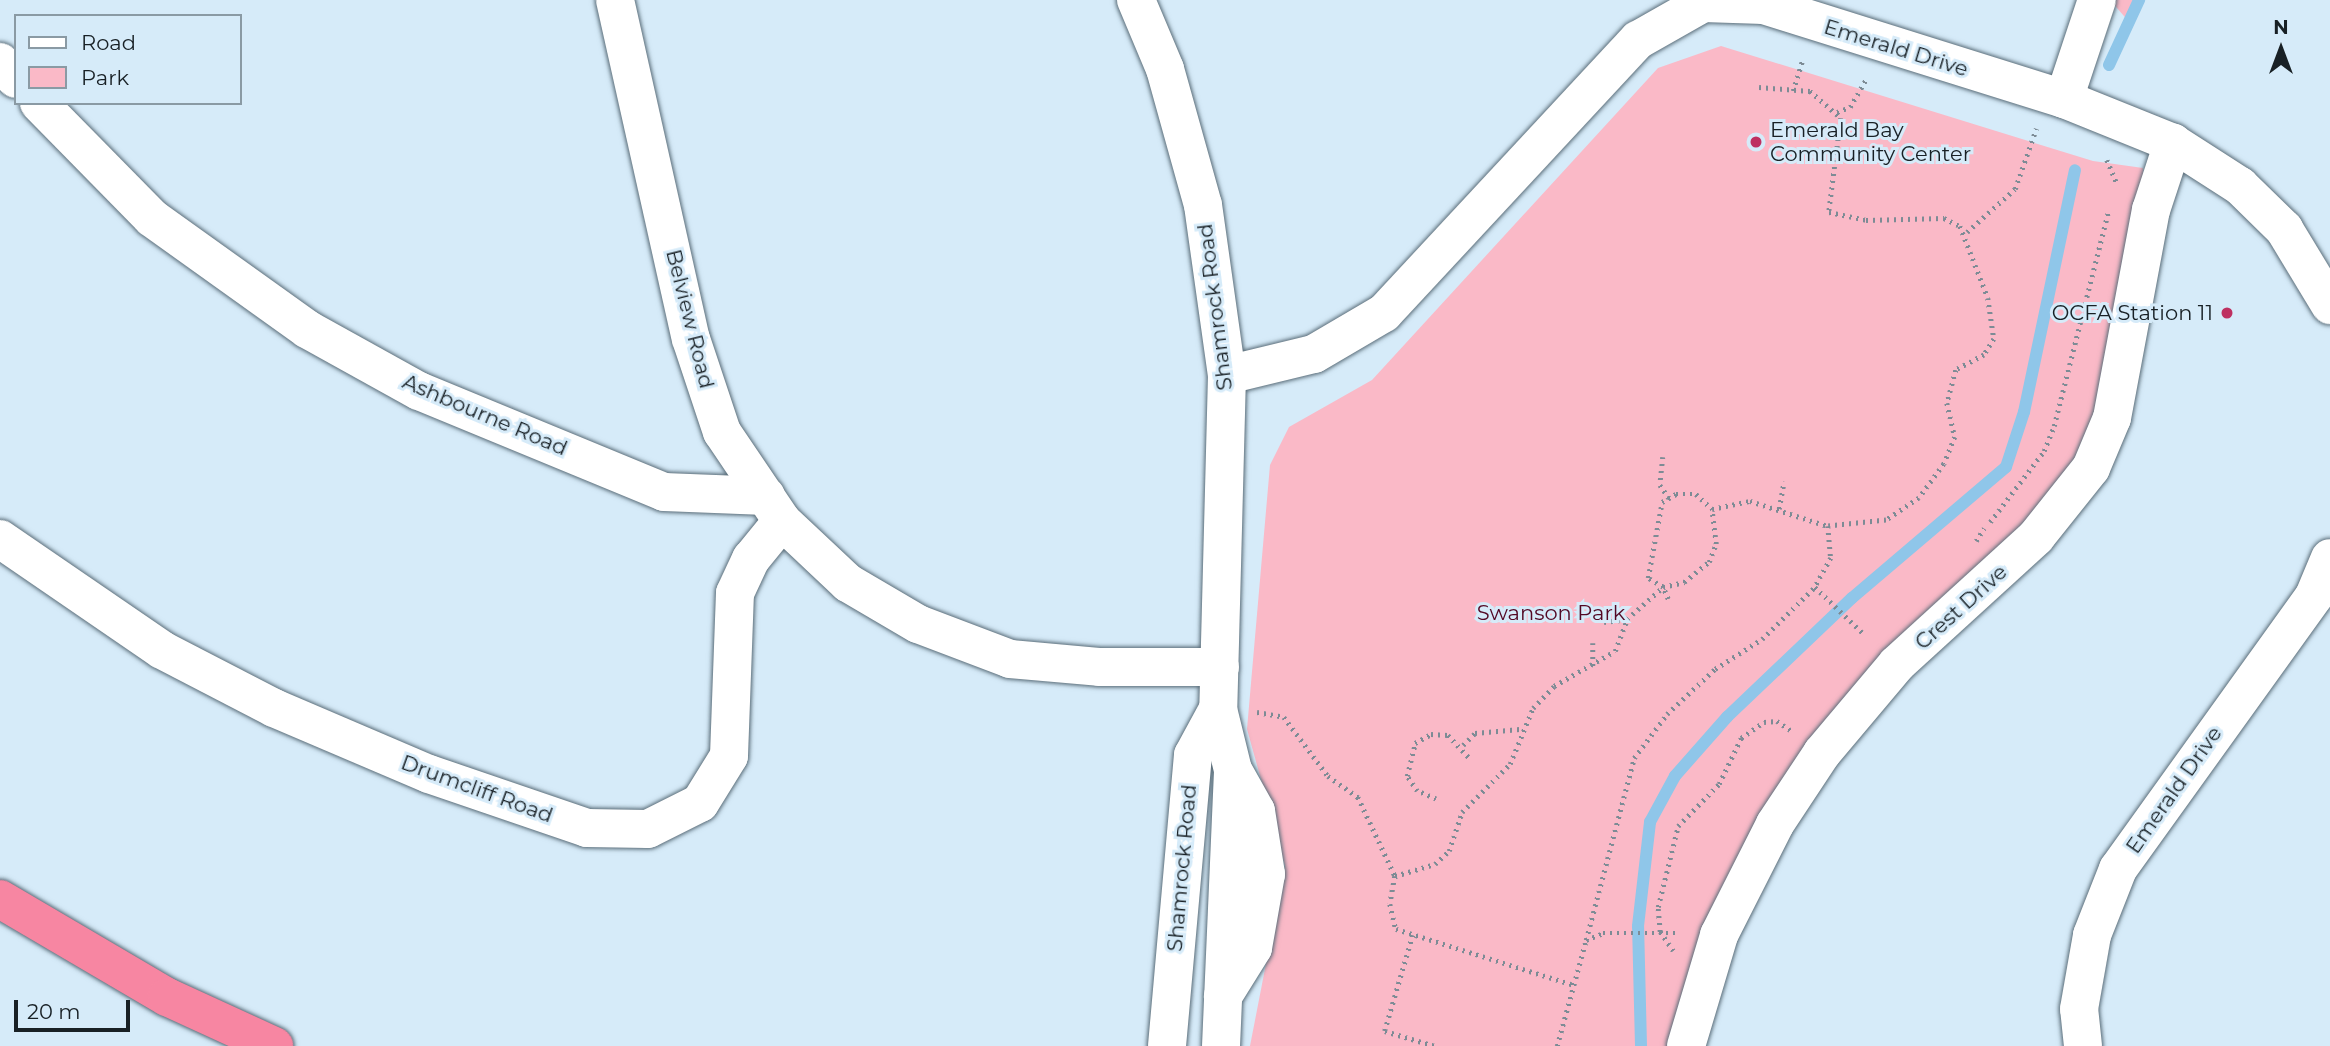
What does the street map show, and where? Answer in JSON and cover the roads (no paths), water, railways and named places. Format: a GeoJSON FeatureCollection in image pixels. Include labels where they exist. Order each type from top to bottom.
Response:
{"type":"FeatureCollection","features":[{"type":"Feature","properties":{"kind":"highway"},"geometry":{"type":"LineString","coordinates":[[0,899],[167,997],[274,1046]]}},
{"type":"Feature","properties":{"kind":"street","name":"Belview Road"},"geometry":{"type":"LineString","coordinates":[[615,0],[691,339],[722,432],[774,509],[848,583],[918,624],[1010,659],[1099,667],[1220,667]]}},
{"type":"Feature","properties":{"kind":"street","name":"Shamrock Road"},"geometry":{"type":"LineString","coordinates":[[1136,0],[1165,69],[1203,205],[1227,374],[1218,709],[1232,788],[1256,811],[1266,874],[1253,948],[1223,996]]}},
{"type":"Feature","properties":{"kind":"street"},"geometry":{"type":"LineString","coordinates":[[2054,115],[2097,0]]}},
{"type":"Feature","properties":{"kind":"street","name":"Emerald Drive"},"geometry":{"type":"LineString","coordinates":[[1227,374],[1314,354],[1384,313],[1638,40],[1703,3],[1764,5],[1879,43],[2054,115],[2173,143],[2240,186],[2284,229],[2330,305]]}},
{"type":"Feature","properties":{"kind":"street"},"geometry":{"type":"LineString","coordinates":[[0,62],[14,77]]}},
{"type":"Feature","properties":{"kind":"street","name":"Ashbourne Road"},"geometry":{"type":"LineString","coordinates":[[41,105],[152,218],[307,329],[419,391],[664,492],[774,509]]}},
{"type":"Feature","properties":{"kind":"street","name":"Crest Drive"},"geometry":{"type":"LineString","coordinates":[[1686,1046],[1719,935],[1775,824],[1822,753],[1897,664],[1999,573],[2091,468],[2112,418],[2151,210],[2173,143]]}},
{"type":"Feature","properties":{"kind":"street","name":"Drumcliff Road"},"geometry":{"type":"LineString","coordinates":[[0,539],[162,650],[274,708],[429,774],[587,828],[648,829],[700,803],[729,757],[735,593],[774,509]]}},
{"type":"Feature","properties":{"kind":"street","name":"Emerald Drive"},"geometry":{"type":"LineString","coordinates":[[2082,1046],[2079,1009],[2092,935],[2118,869],[2314,596],[2330,558]]}},
{"type":"Feature","properties":{"kind":"street","name":"Shamrock Road"},"geometry":{"type":"LineString","coordinates":[[1167,1046],[1193,755],[1218,709]]}},
{"type":"Feature","properties":{"kind":"street"},"geometry":{"type":"LineString","coordinates":[[1188,801],[1232,788]]}},
{"type":"Feature","properties":{"kind":"street"},"geometry":{"type":"LineString","coordinates":[[1171,991],[1223,996],[1222,1046]]}},
{"type":"Feature","properties":{"kind":"waterway"},"geometry":{"type":"LineString","coordinates":[[2109,65],[2139,0]]}},
{"type":"Feature","properties":{"kind":"waterway"},"geometry":{"type":"LineString","coordinates":[[1641,1046],[1638,926],[1650,822],[1675,776],[1727,717],[1852,598],[2006,467],[2024,412],[2075,170]]}},
{"type":"Feature","properties":{"kind":"place","name":"Emerald Bay Community Center"},"geometry":{"type":"Point","coordinates":[1756,142]}},
{"type":"Feature","properties":{"kind":"place","name":"OCFA Station 11"},"geometry":{"type":"Point","coordinates":[2227,313]}},
{"type":"Feature","properties":{"kind":"park label","name":"Swanson Park"},"geometry":{"type":"Point","coordinates":[1551,613]}}]}
